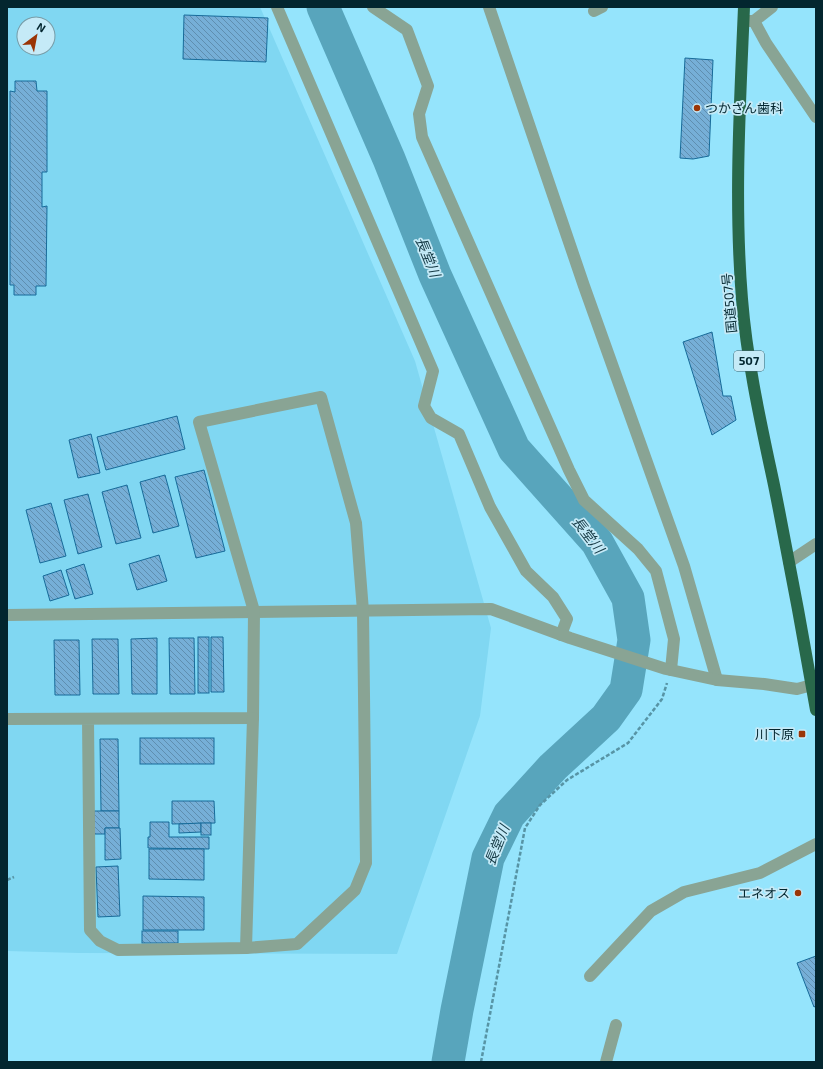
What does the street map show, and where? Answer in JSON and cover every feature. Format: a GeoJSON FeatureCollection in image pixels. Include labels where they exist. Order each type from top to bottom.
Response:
{"type":"FeatureCollection","features":[{"type":"Feature","properties":{"kind":"highway","name":"国道507号"},"geometry":{"type":"LineString","coordinates":[[744,7],[749,21],[738,158],[738,227],[742,300],[751,372],[790,562],[816,710]]}},
{"type":"Feature","properties":{"kind":"street"},"geometry":{"type":"LineString","coordinates":[[277,7],[432,371],[424,406],[431,418],[459,434],[490,507],[526,571],[553,597],[567,619],[566,637]]}},
{"type":"Feature","properties":{"kind":"street"},"geometry":{"type":"LineString","coordinates":[[373,7],[407,30],[428,86],[419,114],[422,137],[569,470],[584,500],[638,549],[656,571],[674,639],[668,670]]}},
{"type":"Feature","properties":{"kind":"street"},"geometry":{"type":"LineString","coordinates":[[489,7],[584,286],[684,566],[717,680]]}},
{"type":"Feature","properties":{"kind":"street"},"geometry":{"type":"LineString","coordinates":[[772,7],[749,21],[766,43],[816,117]]}},
{"type":"Feature","properties":{"kind":"street"},"geometry":{"type":"LineString","coordinates":[[88,719],[90,930],[100,941],[118,950],[246,948],[297,944],[355,890],[366,863],[363,610],[356,523],[322,397],[198,422],[254,611],[253,718],[246,948]]}},
{"type":"Feature","properties":{"kind":"street"},"geometry":{"type":"LineString","coordinates":[[790,562],[816,544]]}},
{"type":"Feature","properties":{"kind":"street"},"geometry":{"type":"LineString","coordinates":[[7,615],[254,611],[491,610],[566,637],[668,670],[717,680],[764,684],[797,689],[812,685]]}},
{"type":"Feature","properties":{"kind":"street"},"geometry":{"type":"LineString","coordinates":[[7,719],[253,718]]}},
{"type":"Feature","properties":{"kind":"street"},"geometry":{"type":"LineString","coordinates":[[590,976],[651,911],[684,892],[760,873],[816,844]]}},
{"type":"Feature","properties":{"kind":"street"},"geometry":{"type":"LineString","coordinates":[[606,1062],[616,1025]]}},
{"type":"Feature","properties":{"kind":"path"},"geometry":{"type":"LineString","coordinates":[[480,1062],[525,828],[540,806],[567,780],[628,743],[662,699],[668,670]]}},
{"type":"Feature","properties":{"kind":"path"},"geometry":{"type":"LineString","coordinates":[[7,880],[14,877]]}},
{"type":"Feature","properties":{"kind":"shaded area"},"geometry":{"type":"Polygon","coordinates":[[[7,7],[260,7],[415,361],[491,628],[480,716],[397,954],[79,953],[7,951],[7,7]]]}},
{"type":"Feature","properties":{"kind":"building"},"geometry":{"type":"Polygon","coordinates":[[[184,15],[268,18],[266,62],[183,59],[184,15]]]}},
{"type":"Feature","properties":{"kind":"building","name":"つかざん歯科"},"geometry":{"type":"Polygon","coordinates":[[[685,58],[713,60],[709,156],[693,159],[680,158],[685,58]]]}},
{"type":"Feature","properties":{"kind":"building"},"geometry":{"type":"Polygon","coordinates":[[[15,81],[36,81],[37,91],[47,91],[47,172],[42,172],[42,207],[47,206],[46,286],[36,286],[36,295],[14,295],[14,285],[10,285],[10,91],[15,92],[15,81]]]}},
{"type":"Feature","properties":{"kind":"building"},"geometry":{"type":"Polygon","coordinates":[[[712,332],[723,396],[731,396],[736,420],[712,435],[683,342],[712,332]]]}},
{"type":"Feature","properties":{"kind":"building"},"geometry":{"type":"Polygon","coordinates":[[[177,416],[185,449],[106,470],[97,437],[177,416]]]}},
{"type":"Feature","properties":{"kind":"building"},"geometry":{"type":"Polygon","coordinates":[[[91,434],[100,473],[78,478],[69,440],[91,434]]]}},
{"type":"Feature","properties":{"kind":"building"},"geometry":{"type":"Polygon","coordinates":[[[204,470],[225,551],[196,558],[175,477],[204,470]]]}},
{"type":"Feature","properties":{"kind":"building"},"geometry":{"type":"Polygon","coordinates":[[[165,475],[179,526],[153,533],[140,482],[165,475]]]}},
{"type":"Feature","properties":{"kind":"building"},"geometry":{"type":"Polygon","coordinates":[[[127,485],[141,538],[116,544],[102,492],[127,485]]]}},
{"type":"Feature","properties":{"kind":"building"},"geometry":{"type":"Polygon","coordinates":[[[88,494],[102,547],[78,554],[64,500],[88,494]]]}},
{"type":"Feature","properties":{"kind":"building"},"geometry":{"type":"Polygon","coordinates":[[[51,503],[66,556],[40,563],[26,510],[51,503]]]}},
{"type":"Feature","properties":{"kind":"building"},"geometry":{"type":"Polygon","coordinates":[[[159,555],[167,581],[137,590],[129,564],[159,555]]]}},
{"type":"Feature","properties":{"kind":"building"},"geometry":{"type":"Polygon","coordinates":[[[84,564],[93,594],[75,599],[66,570],[84,564]]]}},
{"type":"Feature","properties":{"kind":"building"},"geometry":{"type":"Polygon","coordinates":[[[61,570],[69,595],[50,601],[43,576],[61,570]]]}},
{"type":"Feature","properties":{"kind":"building"},"geometry":{"type":"Polygon","coordinates":[[[198,637],[209,637],[209,693],[198,693],[198,637]]]}},
{"type":"Feature","properties":{"kind":"building"},"geometry":{"type":"Polygon","coordinates":[[[211,637],[223,637],[224,692],[211,692],[211,637]]]}},
{"type":"Feature","properties":{"kind":"building"},"geometry":{"type":"Polygon","coordinates":[[[157,638],[157,694],[132,694],[131,639],[157,638]]]}},
{"type":"Feature","properties":{"kind":"building"},"geometry":{"type":"Polygon","coordinates":[[[169,638],[194,638],[195,694],[170,694],[169,638]]]}},
{"type":"Feature","properties":{"kind":"building"},"geometry":{"type":"Polygon","coordinates":[[[92,639],[118,639],[119,694],[93,694],[92,639]]]}},
{"type":"Feature","properties":{"kind":"building"},"geometry":{"type":"Polygon","coordinates":[[[54,640],[79,640],[80,695],[55,695],[54,640]]]}},
{"type":"Feature","properties":{"kind":"building"},"geometry":{"type":"Polygon","coordinates":[[[140,738],[214,738],[214,764],[140,764],[140,738]]]}},
{"type":"Feature","properties":{"kind":"building"},"geometry":{"type":"Polygon","coordinates":[[[100,739],[118,739],[119,811],[101,811],[100,739]]]}},
{"type":"Feature","properties":{"kind":"building"},"geometry":{"type":"Polygon","coordinates":[[[172,801],[214,801],[215,823],[172,824],[172,801]]]}},
{"type":"Feature","properties":{"kind":"building"},"geometry":{"type":"Polygon","coordinates":[[[94,811],[119,811],[119,828],[105,828],[105,834],[94,834],[94,811]]]}},
{"type":"Feature","properties":{"kind":"building"},"geometry":{"type":"Polygon","coordinates":[[[150,822],[169,822],[169,837],[209,837],[209,849],[148,848],[150,822]]]}},
{"type":"Feature","properties":{"kind":"building"},"geometry":{"type":"Polygon","coordinates":[[[201,823],[201,832],[179,833],[179,824],[201,823]]]}},
{"type":"Feature","properties":{"kind":"building"},"geometry":{"type":"Polygon","coordinates":[[[201,823],[211,823],[211,835],[201,835],[201,823]]]}},
{"type":"Feature","properties":{"kind":"building"},"geometry":{"type":"Polygon","coordinates":[[[105,828],[120,828],[121,859],[105,860],[105,828]]]}},
{"type":"Feature","properties":{"kind":"building"},"geometry":{"type":"Polygon","coordinates":[[[149,849],[204,849],[204,880],[149,879],[149,849]]]}},
{"type":"Feature","properties":{"kind":"building"},"geometry":{"type":"Polygon","coordinates":[[[118,866],[120,916],[98,917],[96,867],[118,866]]]}},
{"type":"Feature","properties":{"kind":"building"},"geometry":{"type":"Polygon","coordinates":[[[143,896],[204,897],[204,930],[143,930],[143,896]]]}},
{"type":"Feature","properties":{"kind":"building"},"geometry":{"type":"Polygon","coordinates":[[[142,931],[178,931],[178,943],[142,943],[142,931]]]}},
{"type":"Feature","properties":{"kind":"building"},"geometry":{"type":"Polygon","coordinates":[[[816,956],[816,1006],[814,1007],[797,963],[816,956]]]}},
{"type":"Feature","properties":{"kind":"waterway","name":"長堂川"},"geometry":{"type":"LineString","coordinates":[[323,7],[389,159],[435,275],[514,449],[597,542],[628,598],[634,640],[626,690],[606,718],[553,767],[509,815],[488,858],[448,1062]]}},
{"type":"Feature","properties":{"kind":"place","name":"つかざん歯科"},"geometry":{"type":"Point","coordinates":[697,108]}},
{"type":"Feature","properties":{"kind":"place","name":"川下原"},"geometry":{"type":"Point","coordinates":[802,734]}},
{"type":"Feature","properties":{"kind":"place","name":"エネオス"},"geometry":{"type":"Point","coordinates":[798,893]}}]}
